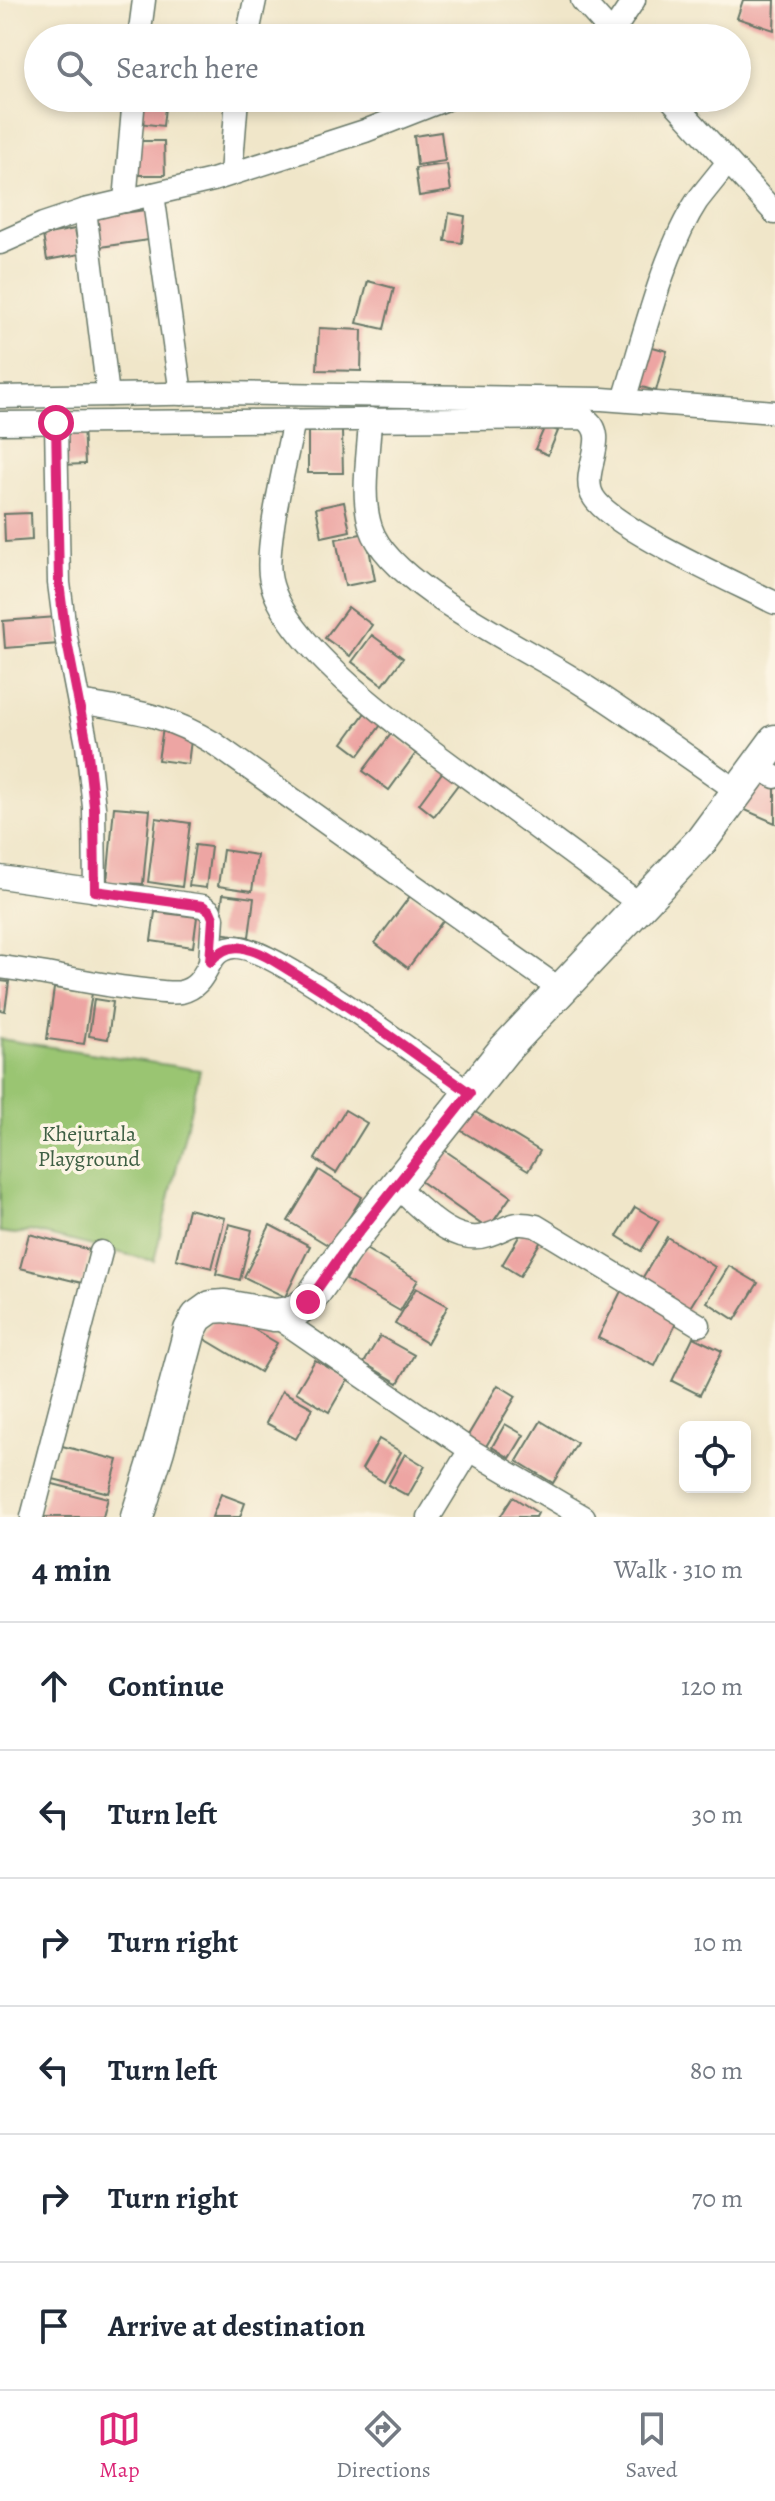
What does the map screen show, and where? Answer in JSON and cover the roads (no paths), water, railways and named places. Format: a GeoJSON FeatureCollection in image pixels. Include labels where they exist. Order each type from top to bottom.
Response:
{"type":"FeatureCollection","features":[{"type":"Feature","properties":{"kind":"street"},"geometry":{"type":"LineString","coordinates":[[141,24],[144,0]]}},
{"type":"Feature","properties":{"kind":"street"},"geometry":{"type":"LineString","coordinates":[[250,24],[255,0]]}},
{"type":"Feature","properties":{"kind":"street"},"geometry":{"type":"LineString","coordinates":[[582,0],[600,24]]}},
{"type":"Feature","properties":{"kind":"street"},"geometry":{"type":"LineString","coordinates":[[617,24],[634,0]]}},
{"type":"Feature","properties":{"kind":"street"},"geometry":{"type":"LineString","coordinates":[[125,201],[133,112]]}},
{"type":"Feature","properties":{"kind":"street"},"geometry":{"type":"LineString","coordinates":[[231,174],[236,112]]}},
{"type":"Feature","properties":{"kind":"street"},"geometry":{"type":"LineString","coordinates":[[0,243],[85,210],[231,174],[365,131],[413,112]]}},
{"type":"Feature","properties":{"kind":"street"},"geometry":{"type":"LineString","coordinates":[[683,112],[775,213]]}},
{"type":"Feature","properties":{"kind":"street"},"geometry":{"type":"LineString","coordinates":[[624,400],[679,236],[696,203],[728,162]]}},
{"type":"Feature","properties":{"kind":"street"},"geometry":{"type":"LineString","coordinates":[[153,194],[181,394]]}},
{"type":"Feature","properties":{"kind":"street"},"geometry":{"type":"LineString","coordinates":[[85,210],[108,395]]}},
{"type":"Feature","properties":{"kind":"street"},"geometry":{"type":"LineString","coordinates":[[0,397],[181,394],[624,400],[775,412]]}},
{"type":"Feature","properties":{"kind":"street"},"geometry":{"type":"LineString","coordinates":[[0,423],[584,418],[593,424],[597,437],[590,476],[591,495],[603,509],[634,529],[775,603]]}},
{"type":"Feature","properties":{"kind":"street"},"geometry":{"type":"LineString","coordinates":[[137,1517],[190,1330],[197,1317],[211,1307],[225,1306],[274,1315],[292,1313],[308,1302],[347,1247],[504,1050],[702,840],[761,769],[577,681],[444,601],[384,553],[371,529],[366,502],[370,419]]}},
{"type":"Feature","properties":{"kind":"street"},"geometry":{"type":"LineString","coordinates":[[294,420],[272,543],[270,578],[277,601],[296,630],[332,670],[394,721],[641,905]]}},
{"type":"Feature","properties":{"kind":"street"},"geometry":{"type":"LineString","coordinates":[[56,423],[59,583],[94,807],[95,891]]}},
{"type":"Feature","properties":{"kind":"street"},"geometry":{"type":"LineString","coordinates":[[79,702],[154,715],[185,726],[215,744],[561,990]]}},
{"type":"Feature","properties":{"kind":"street"},"geometry":{"type":"LineString","coordinates":[[0,877],[203,906],[213,918],[210,962]]}},
{"type":"Feature","properties":{"kind":"street"},"geometry":{"type":"LineString","coordinates":[[0,967],[122,988],[178,993],[195,988],[218,952],[232,947],[248,949],[319,987],[470,1093]]}},
{"type":"Feature","properties":{"kind":"street"},"geometry":{"type":"LineString","coordinates":[[396,1186],[452,1232],[470,1237],[487,1236],[509,1224],[520,1222],[536,1226],[699,1325]]}},
{"type":"Feature","properties":{"kind":"street"},"geometry":{"type":"LineString","coordinates":[[32,1517],[101,1252]]}},
{"type":"Feature","properties":{"kind":"street"},"geometry":{"type":"LineString","coordinates":[[274,1315],[470,1450],[584,1517]]}},
{"type":"Feature","properties":{"kind":"street"},"geometry":{"type":"LineString","coordinates":[[429,1517],[470,1450]]}},
{"type":"Feature","properties":{"kind":"park label","name":"Khejurtala Playground"},"geometry":{"type":"Point","coordinates":[89,1146]}}]}
